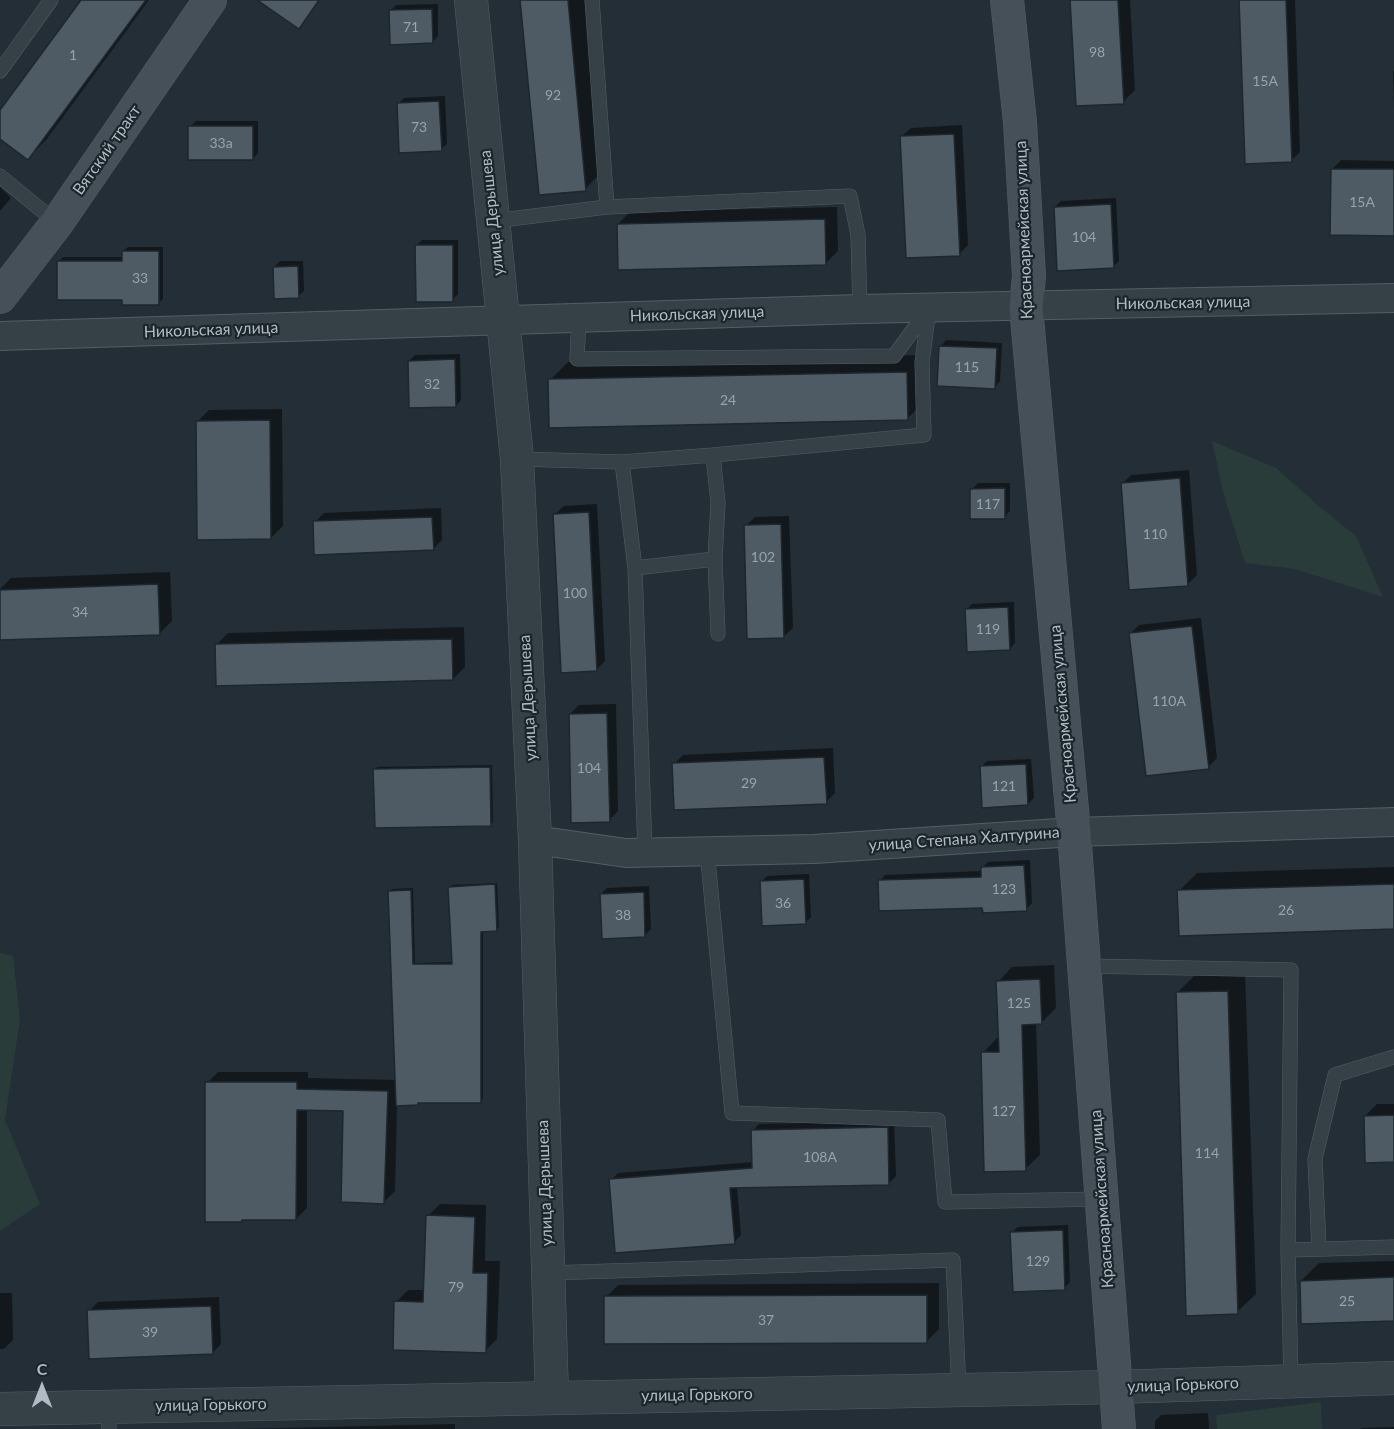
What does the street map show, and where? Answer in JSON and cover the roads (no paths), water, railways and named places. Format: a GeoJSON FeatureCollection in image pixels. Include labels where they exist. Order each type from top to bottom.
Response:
{"type":"FeatureCollection","features":[{"type":"Feature","properties":{"kind":"main road","name":"Вятский тракт"},"geometry":{"type":"LineString","coordinates":[[0,297],[57,223],[210,0]]}},
{"type":"Feature","properties":{"kind":"main road","name":"Красноармейская улица"},"geometry":{"type":"LineString","coordinates":[[1007,0],[1021,134],[1029,276],[1026,307],[1074,832],[1119,1429]]}},
{"type":"Feature","properties":{"kind":"street","name":"улица Дерышева"},"geometry":{"type":"LineString","coordinates":[[471,0],[517,459],[534,840],[552,1397]]}},
{"type":"Feature","properties":{"kind":"street","name":"Никольская улица"},"geometry":{"type":"LineString","coordinates":[[0,336],[860,309],[1394,298]]}},
{"type":"Feature","properties":{"kind":"street","name":"улица Степана Халтурина"},"geometry":{"type":"LineString","coordinates":[[534,840],[626,853],[814,849],[1074,832],[1394,822]]}},
{"type":"Feature","properties":{"kind":"street","name":"улица Горького"},"geometry":{"type":"LineString","coordinates":[[0,1409],[108,1418],[552,1397],[1116,1387],[1394,1378]]}},
{"type":"Feature","properties":{"kind":"lane"},"geometry":{"type":"LineString","coordinates":[[0,71],[51,0]]}},
{"type":"Feature","properties":{"kind":"lane"},"geometry":{"type":"LineString","coordinates":[[592,0],[607,207]]}},
{"type":"Feature","properties":{"kind":"lane"},"geometry":{"type":"LineString","coordinates":[[0,176],[57,223]]}},
{"type":"Feature","properties":{"kind":"lane"},"geometry":{"type":"LineString","coordinates":[[493,221],[607,207],[850,196],[858,235],[860,309]]}},
{"type":"Feature","properties":{"kind":"lane"},"geometry":{"type":"LineString","coordinates":[[579,317],[577,359],[894,356],[929,308]]}},
{"type":"Feature","properties":{"kind":"lane"},"geometry":{"type":"LineString","coordinates":[[517,459],[622,462],[924,435],[922,363],[929,308]]}},
{"type":"Feature","properties":{"kind":"lane"},"geometry":{"type":"LineString","coordinates":[[713,455],[718,502],[715,559],[718,634]]}},
{"type":"Feature","properties":{"kind":"lane"},"geometry":{"type":"LineString","coordinates":[[622,462],[635,568],[645,852]]}},
{"type":"Feature","properties":{"kind":"lane"},"geometry":{"type":"LineString","coordinates":[[635,568],[715,559]]}},
{"type":"Feature","properties":{"kind":"lane"},"geometry":{"type":"LineString","coordinates":[[707,850],[732,1113],[938,1120],[945,1203],[1102,1199]]}},
{"type":"Feature","properties":{"kind":"lane"},"geometry":{"type":"LineString","coordinates":[[1085,966],[1291,970],[1288,1250],[1290,1381]]}},
{"type":"Feature","properties":{"kind":"lane"},"geometry":{"type":"LineString","coordinates":[[1319,1249],[1316,1159],[1335,1075],[1394,1057]]}},
{"type":"Feature","properties":{"kind":"lane"},"geometry":{"type":"LineString","coordinates":[[1288,1250],[1394,1247]]}},
{"type":"Feature","properties":{"kind":"lane"},"geometry":{"type":"LineString","coordinates":[[548,1273],[953,1260],[958,1390]]}}]}
